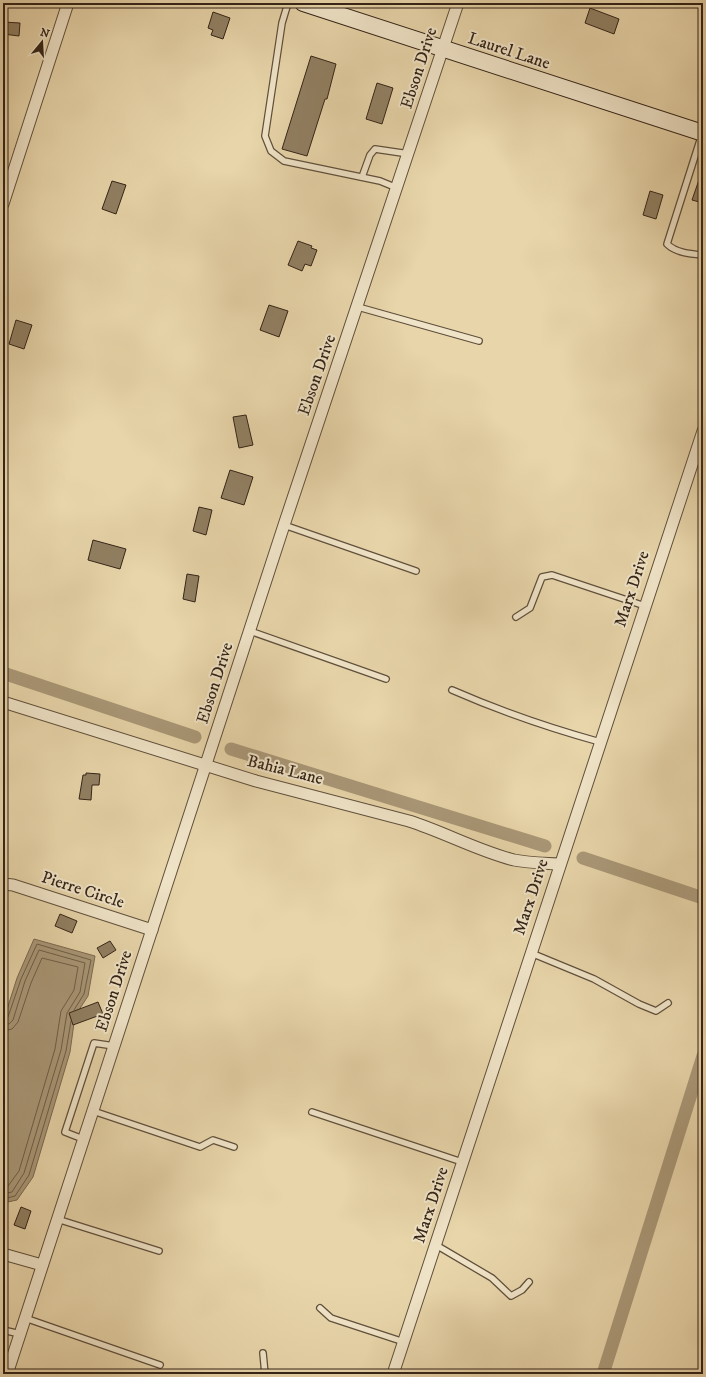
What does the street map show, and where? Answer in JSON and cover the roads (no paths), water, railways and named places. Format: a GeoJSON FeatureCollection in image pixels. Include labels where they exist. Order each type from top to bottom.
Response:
{"type":"FeatureCollection","features":[{"type":"Feature","properties":{"kind":"street"},"geometry":{"type":"LineString","coordinates":[[3,204],[7,183],[68,3]]}},
{"type":"Feature","properties":{"kind":"street","name":"Laurel Lane"},"geometry":{"type":"LineString","coordinates":[[303,3],[702,133]]}},
{"type":"Feature","properties":{"kind":"street","name":"Ebson Drive"},"geometry":{"type":"LineString","coordinates":[[7,1374],[284,525],[444,50],[458,3]]}},
{"type":"Feature","properties":{"kind":"street","name":"Marx Drive"},"geometry":{"type":"LineString","coordinates":[[393,1374],[703,431]]}},
{"type":"Feature","properties":{"kind":"street","name":"Bahia Lane"},"geometry":{"type":"LineString","coordinates":[[3,702],[256,781],[409,821],[503,857],[532,863],[560,864]]}},
{"type":"Feature","properties":{"kind":"street","name":"Pierre Circle"},"geometry":{"type":"LineString","coordinates":[[3,884],[26,889],[152,930]]}},
{"type":"Feature","properties":{"kind":"street"},"geometry":{"type":"LineString","coordinates":[[3,1254],[42,1265]]}},
{"type":"Feature","properties":{"kind":"lane"},"geometry":{"type":"LineString","coordinates":[[288,3],[282,23],[265,136],[271,151],[284,161],[362,177],[398,188]]}},
{"type":"Feature","properties":{"kind":"lane"},"geometry":{"type":"LineString","coordinates":[[702,133],[667,244],[671,248],[689,254],[703,255]]}},
{"type":"Feature","properties":{"kind":"lane"},"geometry":{"type":"LineString","coordinates":[[362,177],[370,155],[375,149],[409,154]]}},
{"type":"Feature","properties":{"kind":"lane"},"geometry":{"type":"LineString","coordinates":[[358,307],[478,341]]}},
{"type":"Feature","properties":{"kind":"lane"},"geometry":{"type":"LineString","coordinates":[[284,525],[416,570]]}},
{"type":"Feature","properties":{"kind":"lane"},"geometry":{"type":"LineString","coordinates":[[516,617],[530,608],[542,577],[552,575],[645,606]]}},
{"type":"Feature","properties":{"kind":"lane"},"geometry":{"type":"LineString","coordinates":[[250,631],[386,679]]}},
{"type":"Feature","properties":{"kind":"lane"},"geometry":{"type":"LineString","coordinates":[[452,690],[553,729],[600,742]]}},
{"type":"Feature","properties":{"kind":"lane"},"geometry":{"type":"LineString","coordinates":[[531,952],[594,979],[639,1004],[656,1011],[668,1003]]}},
{"type":"Feature","properties":{"kind":"lane"},"geometry":{"type":"LineString","coordinates":[[84,1139],[64,1132],[94,1044],[114,1046]]}},
{"type":"Feature","properties":{"kind":"lane"},"geometry":{"type":"LineString","coordinates":[[93,1111],[200,1147],[213,1140],[234,1147]]}},
{"type":"Feature","properties":{"kind":"lane"},"geometry":{"type":"LineString","coordinates":[[312,1112],[462,1162]]}},
{"type":"Feature","properties":{"kind":"lane"},"geometry":{"type":"LineString","coordinates":[[57,1218],[159,1251]]}},
{"type":"Feature","properties":{"kind":"lane"},"geometry":{"type":"LineString","coordinates":[[436,1245],[492,1278],[511,1296],[522,1290],[529,1282]]}},
{"type":"Feature","properties":{"kind":"lane"},"geometry":{"type":"LineString","coordinates":[[320,1308],[331,1318],[404,1342]]}},
{"type":"Feature","properties":{"kind":"lane"},"geometry":{"type":"LineString","coordinates":[[25,1318],[160,1365]]}},
{"type":"Feature","properties":{"kind":"lane"},"geometry":{"type":"LineString","coordinates":[[3,1330],[20,1334]]}},
{"type":"Feature","properties":{"kind":"lane"},"geometry":{"type":"LineString","coordinates":[[263,1353],[265,1374]]}},
{"type":"Feature","properties":{"kind":"water"},"geometry":{"type":"Polygon","coordinates":[[[34,939],[95,956],[88,996],[75,1016],[70,1052],[33,1177],[17,1200],[3,1203],[3,1022],[17,978],[34,939]]]}},
{"type":"Feature","properties":{"kind":"waterway"},"geometry":{"type":"LineString","coordinates":[[3,673],[195,737]]}},
{"type":"Feature","properties":{"kind":"waterway"},"geometry":{"type":"LineString","coordinates":[[231,749],[545,846]]}},
{"type":"Feature","properties":{"kind":"waterway"},"geometry":{"type":"LineString","coordinates":[[583,858],[703,898]]}},
{"type":"Feature","properties":{"kind":"waterway"},"geometry":{"type":"LineString","coordinates":[[603,1374],[703,1056]]}}]}
